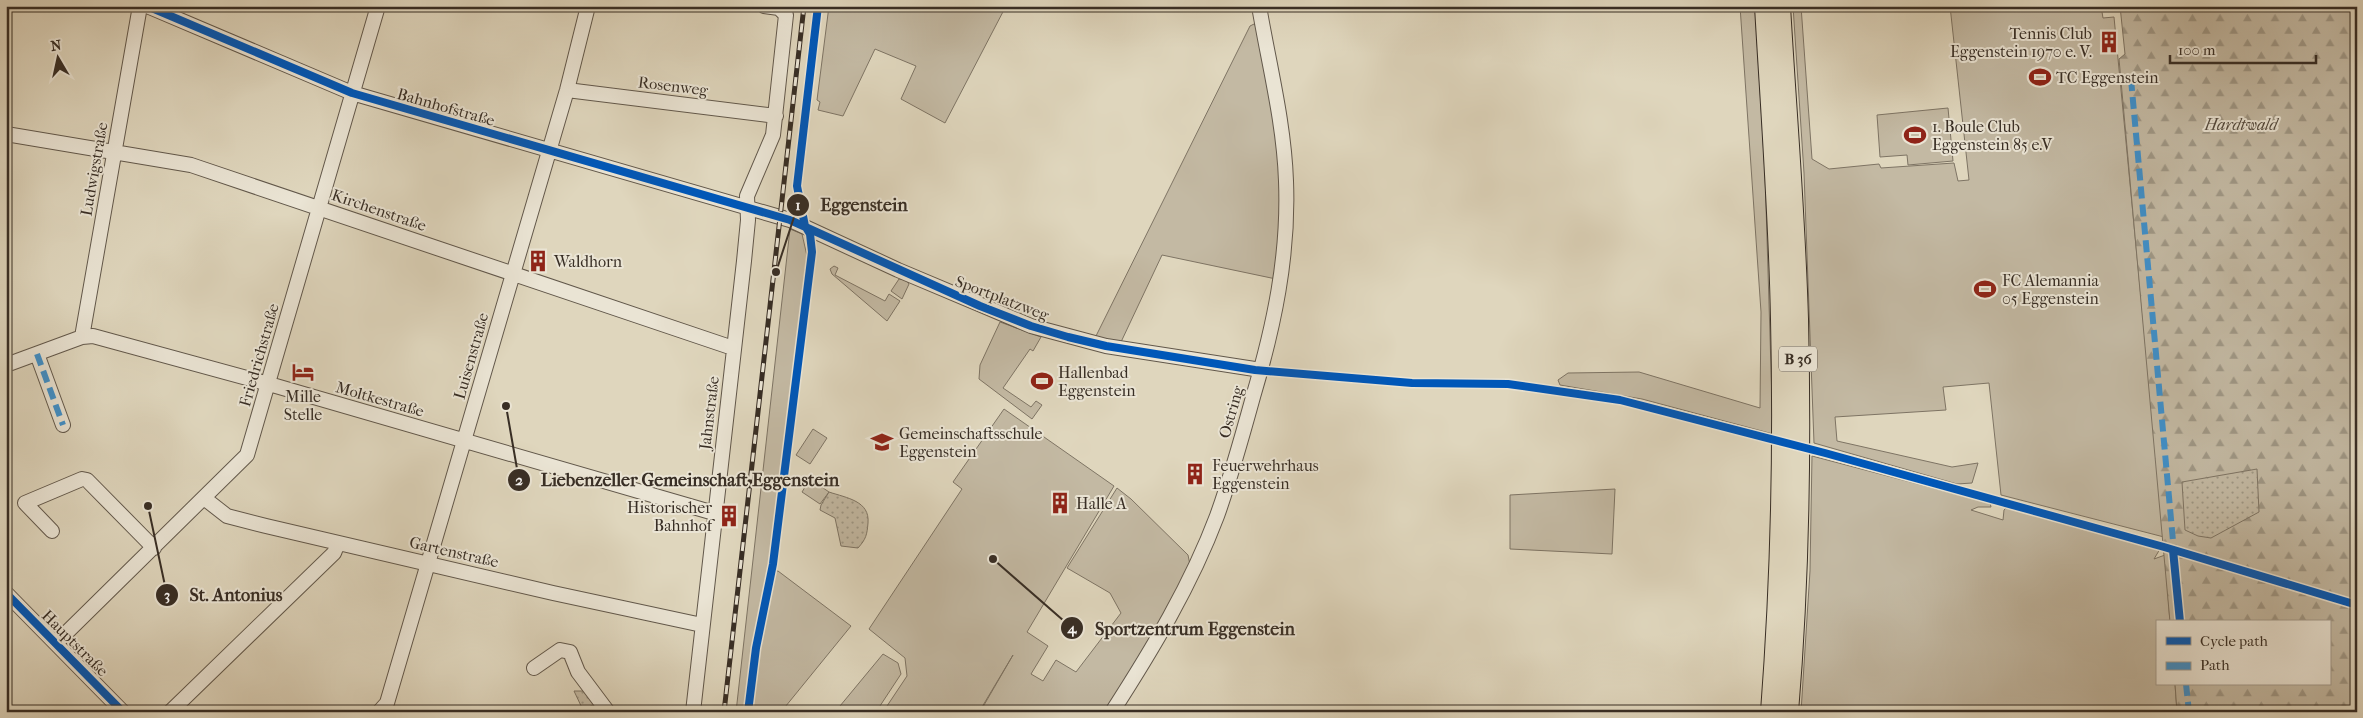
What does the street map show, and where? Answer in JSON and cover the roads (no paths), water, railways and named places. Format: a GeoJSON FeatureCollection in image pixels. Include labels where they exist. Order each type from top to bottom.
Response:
{"type":"FeatureCollection","features":[{"type":"Feature","properties":{"kind":"highway","name":"B 36"},"geometry":{"type":"LineString","coordinates":[[1765,6],[1781,358],[1781,537],[1771,712]]}},
{"type":"Feature","properties":{"kind":"highway","name":"B 36"},"geometry":{"type":"LineString","coordinates":[[1780,6],[1798,317],[1797,536],[1788,712]]}},
{"type":"Feature","properties":{"kind":"street","name":"Ludwigstraße"},"geometry":{"type":"LineString","coordinates":[[82,337],[140,6]]}},
{"type":"Feature","properties":{"kind":"street","name":"Bahnhofstraße"},"geometry":{"type":"LineString","coordinates":[[147,6],[352,93],[746,208]]}},
{"type":"Feature","properties":{"kind":"street","name":"Friedrichstraße"},"geometry":{"type":"LineString","coordinates":[[56,644],[247,455],[378,6]]}},
{"type":"Feature","properties":{"kind":"street","name":"Luisenstraße"},"geometry":{"type":"LineString","coordinates":[[379,712],[388,703],[430,565],[567,90],[588,6]]}},
{"type":"Feature","properties":{"kind":"street","name":"Jahnstraße"},"geometry":{"type":"LineString","coordinates":[[693,712],[748,220],[747,196],[772,135],[776,116],[786,15],[779,8],[764,6]]}},
{"type":"Feature","properties":{"kind":"street","name":"Ostring"},"geometry":{"type":"LineString","coordinates":[[1112,712],[1162,632],[1198,559],[1229,479],[1261,370],[1282,274],[1286,181],[1280,111],[1259,6]]}},
{"type":"Feature","properties":{"kind":"street","name":"Rosenweg"},"geometry":{"type":"LineString","coordinates":[[567,90],[776,116]]}},
{"type":"Feature","properties":{"kind":"street","name":"Kirchenstraße"},"geometry":{"type":"LineString","coordinates":[[6,134],[115,154],[191,165],[734,347]]}},
{"type":"Feature","properties":{"kind":"street","name":"Sportplatzweg"},"geometry":{"type":"LineString","coordinates":[[746,208],[790,220],[817,231],[898,270],[1031,326],[1106,346],[1261,370]]}},
{"type":"Feature","properties":{"kind":"street","name":"Moltkestraße"},"geometry":{"type":"LineString","coordinates":[[6,365],[82,337],[93,336],[269,384],[714,513]]}},
{"type":"Feature","properties":{"kind":"street"},"geometry":{"type":"LineString","coordinates":[[37,354],[63,425]]}},
{"type":"Feature","properties":{"kind":"street"},"geometry":{"type":"LineString","coordinates":[[52,531],[25,503],[82,479],[88,480],[154,548]]}},
{"type":"Feature","properties":{"kind":"street","name":"Gartenstraße"},"geometry":{"type":"LineString","coordinates":[[204,498],[228,516],[430,565],[702,625]]}},
{"type":"Feature","properties":{"kind":"street"},"geometry":{"type":"LineString","coordinates":[[170,712],[334,553],[338,543]]}},
{"type":"Feature","properties":{"kind":"street","name":"Hauptstraße"},"geometry":{"type":"LineString","coordinates":[[6,593],[123,712]]}},
{"type":"Feature","properties":{"kind":"street"},"geometry":{"type":"LineString","coordinates":[[534,668],[560,650],[570,652],[578,672],[608,712]]}},
{"type":"Feature","properties":{"kind":"railway"},"geometry":{"type":"LineString","coordinates":[[724,712],[804,6]]}},
{"type":"Feature","properties":{"kind":"place","name":"Tennis Club Eggenstein 1970 e. V."},"geometry":{"type":"Point","coordinates":[2109,42]}},
{"type":"Feature","properties":{"kind":"place","name":"TC Eggenstein"},"geometry":{"type":"Point","coordinates":[2040,77]}},
{"type":"Feature","properties":{"kind":"place","name":"1. Boule Club Eggenstein 85 e.V"},"geometry":{"type":"Point","coordinates":[1915,135]}},
{"type":"Feature","properties":{"kind":"place","name":"Waldhorn"},"geometry":{"type":"Point","coordinates":[538,261]}},
{"type":"Feature","properties":{"kind":"place","name":"Eggenstein"},"geometry":{"type":"Point","coordinates":[776,272]}},
{"type":"Feature","properties":{"kind":"place","name":"FC Alemannia 05 Eggenstein"},"geometry":{"type":"Point","coordinates":[1985,289]}},
{"type":"Feature","properties":{"kind":"place","name":"Mille Stelle"},"geometry":{"type":"Point","coordinates":[303,372]}},
{"type":"Feature","properties":{"kind":"place","name":"Hallenbad Eggenstein"},"geometry":{"type":"Point","coordinates":[1042,381]}},
{"type":"Feature","properties":{"kind":"place","name":"Liebenzeller Gemeinschaft Eggenstein"},"geometry":{"type":"Point","coordinates":[506,406]}},
{"type":"Feature","properties":{"kind":"place","name":"Gemeinschaftsschule Eggenstein"},"geometry":{"type":"Point","coordinates":[882,442]}},
{"type":"Feature","properties":{"kind":"place","name":"Feuerwehrhaus Eggenstein"},"geometry":{"type":"Point","coordinates":[1195,474]}},
{"type":"Feature","properties":{"kind":"place","name":"Halle A"},"geometry":{"type":"Point","coordinates":[1060,503]}},
{"type":"Feature","properties":{"kind":"place","name":"St. Antonius"},"geometry":{"type":"Point","coordinates":[148,506]}},
{"type":"Feature","properties":{"kind":"place","name":"Historischer Bahnhof"},"geometry":{"type":"Point","coordinates":[729,516]}},
{"type":"Feature","properties":{"kind":"place","name":"Sportzentrum Eggenstein"},"geometry":{"type":"Point","coordinates":[993,559]}},
{"type":"Feature","properties":{"kind":"park label","name":"Hardtwald"},"geometry":{"type":"Point","coordinates":[2241,124]}}]}
